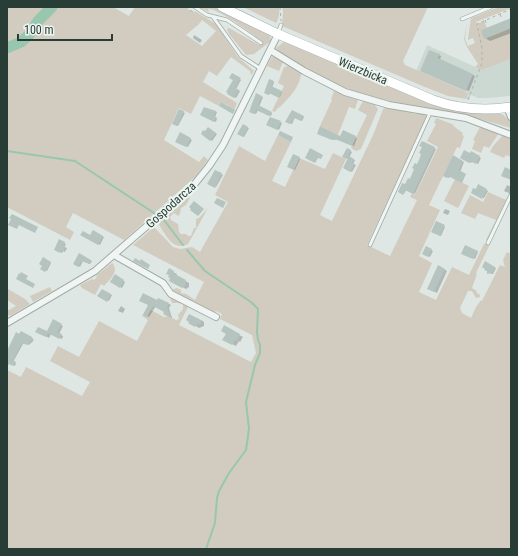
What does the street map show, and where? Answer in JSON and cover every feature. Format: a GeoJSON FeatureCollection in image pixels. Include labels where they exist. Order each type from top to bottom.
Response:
{"type":"FeatureCollection","features":[{"type":"Feature","properties":{"kind":"street","name":"Wierzbicka"},"geometry":{"type":"LineString","coordinates":[[222,7],[279,30],[441,103],[475,109],[509,107]]}},
{"type":"Feature","properties":{"kind":"street","name":"Gospodarcza"},"geometry":{"type":"LineString","coordinates":[[7,323],[95,271],[183,195],[209,166],[223,145],[279,30]]}},
{"type":"Feature","properties":{"kind":"street"},"geometry":{"type":"LineString","coordinates":[[270,50],[304,71],[345,92],[389,105],[466,118],[511,135]]}},
{"type":"Feature","properties":{"kind":"street"},"geometry":{"type":"LineString","coordinates":[[509,107],[511,117]]}},
{"type":"Feature","properties":{"kind":"street"},"geometry":{"type":"LineString","coordinates":[[114,255],[163,283],[171,294],[216,317]]}},
{"type":"Feature","properties":{"kind":"lane"},"geometry":{"type":"LineString","coordinates":[[195,7],[207,15],[227,20],[261,43]]}},
{"type":"Feature","properties":{"kind":"lane"},"geometry":{"type":"LineString","coordinates":[[462,19],[491,7]]}},
{"type":"Feature","properties":{"kind":"lane"},"geometry":{"type":"LineString","coordinates":[[213,17],[242,56],[260,69]]}},
{"type":"Feature","properties":{"kind":"lane"},"geometry":{"type":"LineString","coordinates":[[370,245],[431,111]]}},
{"type":"Feature","properties":{"kind":"lane"},"geometry":{"type":"LineString","coordinates":[[488,243],[511,195]]}},
{"type":"Feature","properties":{"kind":"path"},"geometry":{"type":"LineString","coordinates":[[279,30],[282,15],[280,7]]}},
{"type":"Feature","properties":{"kind":"path"},"geometry":{"type":"LineString","coordinates":[[472,101],[468,100],[482,63],[482,48],[477,24],[511,9]]}},
{"type":"Feature","properties":{"kind":"path"},"geometry":{"type":"LineString","coordinates":[[499,14],[502,19]]}},
{"type":"Feature","properties":{"kind":"path"},"geometry":{"type":"LineString","coordinates":[[485,20],[487,25]]}},
{"type":"Feature","properties":{"kind":"shaded area"},"geometry":{"type":"Polygon","coordinates":[[[7,7],[113,7],[129,16],[135,7],[183,7],[194,12],[195,11],[216,24],[238,57],[254,71],[251,75],[250,71],[231,57],[217,76],[209,71],[203,82],[237,103],[233,113],[227,111],[229,106],[221,102],[219,106],[200,96],[191,114],[179,108],[164,140],[199,162],[204,156],[208,160],[195,177],[124,240],[73,213],[66,227],[74,232],[70,240],[7,207],[7,7]],[[202,20],[186,35],[202,46],[216,31],[202,20]]]}},
{"type":"Feature","properties":{"kind":"shaded area"},"geometry":{"type":"Polygon","coordinates":[[[199,7],[215,7],[270,35],[271,41],[254,54],[246,55],[229,34],[227,29],[229,28],[259,45],[262,41],[236,22],[220,13],[208,9],[209,12],[199,7]]]}},
{"type":"Feature","properties":{"kind":"shaded area"},"geometry":{"type":"Polygon","coordinates":[[[243,7],[279,7],[278,20],[276,23],[243,7]]]}},
{"type":"Feature","properties":{"kind":"shaded area"},"geometry":{"type":"Polygon","coordinates":[[[282,7],[428,7],[403,61],[405,65],[462,90],[468,94],[466,99],[448,96],[425,87],[282,26],[282,7]]]}},
{"type":"Feature","properties":{"kind":"shaded area"},"geometry":{"type":"Polygon","coordinates":[[[499,7],[511,8],[476,22],[477,24],[484,21],[487,28],[481,30],[485,39],[511,28],[511,59],[482,70],[475,67],[478,64],[467,47],[464,39],[467,23],[465,39],[468,46],[475,43],[473,38],[468,40],[471,18],[499,7]]]}},
{"type":"Feature","properties":{"kind":"shaded area"},"geometry":{"type":"Polygon","coordinates":[[[285,41],[403,92],[502,114],[510,121],[511,128],[480,119],[361,94],[320,77],[281,54],[276,48],[285,41]]]}},
{"type":"Feature","properties":{"kind":"shaded area"},"geometry":{"type":"Polygon","coordinates":[[[427,45],[482,70],[511,59],[511,96],[478,98],[471,95],[469,99],[466,99],[468,94],[416,71],[427,45]]]}},
{"type":"Feature","properties":{"kind":"shaded area"},"geometry":{"type":"Polygon","coordinates":[[[272,57],[283,62],[279,71],[267,66],[272,57]]]}},
{"type":"Feature","properties":{"kind":"shaded area"},"geometry":{"type":"Polygon","coordinates":[[[288,66],[301,74],[300,78],[297,87],[275,112],[272,111],[284,86],[278,83],[284,67],[288,66]]]}},
{"type":"Feature","properties":{"kind":"shaded area"},"geometry":{"type":"Polygon","coordinates":[[[334,91],[358,100],[355,109],[349,107],[338,135],[320,126],[332,100],[334,91]]]}},
{"type":"Feature","properties":{"kind":"shaded area"},"geometry":{"type":"Polygon","coordinates":[[[363,101],[374,104],[378,109],[361,149],[356,151],[351,148],[367,115],[358,110],[363,101]]]}},
{"type":"Feature","properties":{"kind":"shaded area"},"geometry":{"type":"Polygon","coordinates":[[[388,107],[415,114],[423,114],[427,117],[367,245],[390,256],[417,200],[410,197],[412,193],[415,195],[438,147],[427,141],[436,124],[434,123],[436,118],[452,124],[463,133],[462,135],[464,136],[460,148],[457,147],[429,205],[440,210],[419,256],[432,263],[419,292],[436,300],[452,267],[469,275],[484,244],[491,242],[476,273],[477,274],[472,288],[477,291],[476,292],[480,295],[480,297],[476,298],[472,291],[468,291],[460,308],[462,313],[471,318],[476,307],[481,300],[482,301],[500,265],[505,267],[503,260],[507,252],[511,254],[511,549],[7,549],[7,370],[21,377],[26,367],[82,396],[90,382],[50,361],[58,346],[79,357],[99,321],[137,341],[148,320],[142,316],[147,308],[164,317],[169,316],[176,320],[179,319],[178,315],[183,309],[183,304],[172,303],[169,295],[189,305],[179,325],[251,362],[256,353],[252,335],[220,319],[222,314],[216,311],[213,313],[172,290],[177,288],[181,290],[181,293],[186,294],[195,300],[204,282],[133,245],[154,227],[173,247],[180,249],[192,247],[200,252],[228,202],[215,195],[239,146],[265,161],[278,135],[291,142],[272,181],[285,187],[299,158],[325,169],[333,153],[346,159],[320,215],[332,221],[374,133],[383,109],[388,107]]]}},
{"type":"Feature","properties":{"kind":"shaded area"},"geometry":{"type":"Polygon","coordinates":[[[480,127],[499,133],[489,148],[484,146],[481,153],[472,149],[475,141],[473,140],[480,127]]]}},
{"type":"Feature","properties":{"kind":"shaded area"},"geometry":{"type":"Polygon","coordinates":[[[503,135],[511,138],[511,157],[506,155],[504,158],[490,152],[493,146],[503,135]]]}},
{"type":"Feature","properties":{"kind":"shaded area"},"geometry":{"type":"Polygon","coordinates":[[[455,179],[469,186],[458,208],[444,201],[455,179]]]}},
{"type":"Feature","properties":{"kind":"shaded area"},"geometry":{"type":"Polygon","coordinates":[[[511,190],[511,193],[489,239],[486,240],[496,220],[478,213],[475,219],[461,213],[470,195],[483,202],[488,192],[506,200],[511,190]]]}},
{"type":"Feature","properties":{"kind":"shaded area"},"geometry":{"type":"Polygon","coordinates":[[[189,196],[190,198],[186,205],[181,208],[180,214],[178,216],[174,213],[170,217],[171,220],[178,224],[179,232],[181,234],[191,236],[194,228],[196,228],[196,219],[199,218],[208,208],[188,244],[178,246],[170,241],[158,223],[189,196]]]}},
{"type":"Feature","properties":{"kind":"shaded area"},"geometry":{"type":"Polygon","coordinates":[[[112,263],[115,272],[104,286],[101,284],[95,295],[82,288],[80,285],[92,279],[94,280],[97,277],[96,276],[112,263]]]}},
{"type":"Feature","properties":{"kind":"shaded area"},"geometry":{"type":"Polygon","coordinates":[[[50,287],[52,291],[33,302],[30,296],[50,287]]]}},
{"type":"Feature","properties":{"kind":"shaded area"},"geometry":{"type":"Polygon","coordinates":[[[8,289],[25,299],[30,304],[10,316],[7,316],[7,311],[16,306],[7,300],[8,289]]]}},
{"type":"Feature","properties":{"kind":"building"},"geometry":{"type":"Polygon","coordinates":[[[511,18],[511,28],[484,39],[481,30],[511,18]]]}},
{"type":"Feature","properties":{"kind":"building"},"geometry":{"type":"Polygon","coordinates":[[[429,50],[440,54],[438,58],[473,74],[466,91],[420,71],[429,50]]]}},
{"type":"Feature","properties":{"kind":"building"},"geometry":{"type":"Polygon","coordinates":[[[232,73],[241,78],[235,88],[239,90],[234,98],[226,92],[233,80],[229,78],[232,73]]]}},
{"type":"Feature","properties":{"kind":"building"},"geometry":{"type":"Polygon","coordinates":[[[269,79],[274,81],[271,86],[282,91],[279,98],[269,93],[268,95],[264,93],[269,79]]]}},
{"type":"Feature","properties":{"kind":"building"},"geometry":{"type":"Polygon","coordinates":[[[256,93],[262,96],[258,105],[272,112],[269,116],[256,110],[254,114],[249,112],[256,93]]]}},
{"type":"Feature","properties":{"kind":"building"},"geometry":{"type":"Polygon","coordinates":[[[221,102],[235,110],[233,114],[219,106],[221,102]]]}},
{"type":"Feature","properties":{"kind":"building"},"geometry":{"type":"Polygon","coordinates":[[[204,107],[216,111],[214,122],[200,115],[204,107]]]}},
{"type":"Feature","properties":{"kind":"building"},"geometry":{"type":"Polygon","coordinates":[[[179,109],[184,111],[177,126],[172,124],[179,109]]]}},
{"type":"Feature","properties":{"kind":"building"},"geometry":{"type":"Polygon","coordinates":[[[292,110],[304,116],[301,121],[294,118],[290,124],[285,122],[292,110]]]}},
{"type":"Feature","properties":{"kind":"building"},"geometry":{"type":"Polygon","coordinates":[[[270,117],[281,121],[277,130],[266,125],[270,117]]]}},
{"type":"Feature","properties":{"kind":"building"},"geometry":{"type":"Polygon","coordinates":[[[243,124],[248,127],[243,137],[237,134],[243,124]]]}},
{"type":"Feature","properties":{"kind":"building"},"geometry":{"type":"Polygon","coordinates":[[[320,126],[340,136],[343,130],[356,136],[352,146],[336,139],[332,140],[317,134],[320,126]]]}},
{"type":"Feature","properties":{"kind":"building"},"geometry":{"type":"Polygon","coordinates":[[[208,127],[216,133],[210,141],[201,134],[203,130],[205,131],[208,127]]]}},
{"type":"Feature","properties":{"kind":"building"},"geometry":{"type":"Polygon","coordinates":[[[280,131],[293,137],[291,142],[278,135],[280,131]]]}},
{"type":"Feature","properties":{"kind":"building"},"geometry":{"type":"Polygon","coordinates":[[[180,132],[191,138],[186,147],[175,142],[180,132]]]}},
{"type":"Feature","properties":{"kind":"building"},"geometry":{"type":"Polygon","coordinates":[[[422,141],[435,147],[413,194],[405,190],[403,195],[398,192],[402,183],[405,184],[408,178],[410,179],[414,169],[412,168],[419,160],[421,154],[419,153],[422,147],[419,146],[422,141]]]}},
{"type":"Feature","properties":{"kind":"building"},"geometry":{"type":"Polygon","coordinates":[[[310,148],[323,155],[321,159],[318,158],[315,163],[305,158],[310,148]]]}},
{"type":"Feature","properties":{"kind":"building"},"geometry":{"type":"Polygon","coordinates":[[[347,148],[351,150],[347,159],[342,157],[347,148]]]}},
{"type":"Feature","properties":{"kind":"building"},"geometry":{"type":"Polygon","coordinates":[[[464,150],[470,153],[471,151],[480,156],[476,164],[470,161],[469,163],[460,158],[464,150]]]}},
{"type":"Feature","properties":{"kind":"building"},"geometry":{"type":"Polygon","coordinates":[[[293,154],[300,157],[294,170],[287,167],[293,154]]]}},
{"type":"Feature","properties":{"kind":"building"},"geometry":{"type":"Polygon","coordinates":[[[453,155],[463,161],[459,170],[466,174],[462,183],[448,176],[447,178],[443,176],[453,155]]]}},
{"type":"Feature","properties":{"kind":"building"},"geometry":{"type":"Polygon","coordinates":[[[349,156],[354,159],[352,163],[355,164],[350,172],[343,168],[349,156]]]}},
{"type":"Feature","properties":{"kind":"building"},"geometry":{"type":"Polygon","coordinates":[[[505,167],[511,170],[511,180],[501,176],[505,167]]]}},
{"type":"Feature","properties":{"kind":"building"},"geometry":{"type":"Polygon","coordinates":[[[215,170],[222,173],[215,188],[207,184],[215,170]]]}},
{"type":"Feature","properties":{"kind":"building"},"geometry":{"type":"Polygon","coordinates":[[[478,184],[487,189],[482,199],[471,193],[473,188],[476,189],[478,184]]]}},
{"type":"Feature","properties":{"kind":"building"},"geometry":{"type":"Polygon","coordinates":[[[217,198],[226,202],[223,208],[214,203],[217,198]]]}},
{"type":"Feature","properties":{"kind":"building"},"geometry":{"type":"Polygon","coordinates":[[[194,201],[204,209],[198,216],[190,210],[191,209],[189,207],[194,201]]]}},
{"type":"Feature","properties":{"kind":"building"},"geometry":{"type":"Polygon","coordinates":[[[12,214],[38,227],[35,233],[19,225],[17,229],[8,225],[11,219],[9,218],[12,214]]]}},
{"type":"Feature","properties":{"kind":"building"},"geometry":{"type":"Polygon","coordinates":[[[436,221],[445,225],[440,236],[431,232],[436,221]]]}},
{"type":"Feature","properties":{"kind":"building"},"geometry":{"type":"Polygon","coordinates":[[[93,230],[103,236],[98,245],[80,235],[83,231],[90,235],[93,230]]]}},
{"type":"Feature","properties":{"kind":"building"},"geometry":{"type":"Polygon","coordinates":[[[59,239],[65,242],[64,246],[66,247],[63,252],[61,251],[60,253],[54,250],[59,239]]]}},
{"type":"Feature","properties":{"kind":"building"},"geometry":{"type":"Polygon","coordinates":[[[465,245],[478,251],[473,259],[461,254],[465,245]]]}},
{"type":"Feature","properties":{"kind":"building"},"geometry":{"type":"Polygon","coordinates":[[[426,246],[432,249],[428,257],[422,254],[426,246]]]}},
{"type":"Feature","properties":{"kind":"building"},"geometry":{"type":"Polygon","coordinates":[[[79,253],[91,260],[89,264],[82,261],[78,267],[73,264],[79,253]]]}},
{"type":"Feature","properties":{"kind":"building"},"geometry":{"type":"Polygon","coordinates":[[[43,257],[51,262],[45,272],[40,269],[42,266],[39,264],[43,257]]]}},
{"type":"Feature","properties":{"kind":"building"},"geometry":{"type":"Polygon","coordinates":[[[135,258],[140,261],[141,259],[150,265],[148,269],[133,261],[135,258]]]}},
{"type":"Feature","properties":{"kind":"building"},"geometry":{"type":"Polygon","coordinates":[[[485,261],[495,267],[492,274],[487,274],[487,271],[482,267],[485,261]]]}},
{"type":"Feature","properties":{"kind":"building"},"geometry":{"type":"Polygon","coordinates":[[[438,265],[445,269],[434,292],[427,289],[438,265]]]}},
{"type":"Feature","properties":{"kind":"building"},"geometry":{"type":"Polygon","coordinates":[[[169,268],[174,271],[173,273],[186,280],[186,285],[182,288],[169,281],[169,275],[166,274],[169,268]]]}},
{"type":"Feature","properties":{"kind":"building"},"geometry":{"type":"Polygon","coordinates":[[[21,272],[28,276],[26,279],[35,284],[33,288],[16,279],[21,272]]]}},
{"type":"Feature","properties":{"kind":"building"},"geometry":{"type":"Polygon","coordinates":[[[115,274],[124,280],[120,288],[110,282],[115,274]]]}},
{"type":"Feature","properties":{"kind":"building"},"geometry":{"type":"Polygon","coordinates":[[[102,289],[111,294],[107,302],[97,296],[102,289]]]}},
{"type":"Feature","properties":{"kind":"building"},"geometry":{"type":"Polygon","coordinates":[[[143,293],[157,300],[158,298],[169,303],[167,307],[171,318],[153,306],[147,317],[143,315],[148,305],[139,301],[143,293]]]}},
{"type":"Feature","properties":{"kind":"building"},"geometry":{"type":"Polygon","coordinates":[[[189,314],[201,320],[201,324],[196,325],[195,327],[188,323],[189,322],[186,320],[189,314]]]}},
{"type":"Feature","properties":{"kind":"building"},"geometry":{"type":"Polygon","coordinates":[[[53,319],[62,324],[57,332],[62,334],[59,339],[48,333],[46,337],[35,332],[38,327],[47,331],[53,319]]]}},
{"type":"Feature","properties":{"kind":"building"},"geometry":{"type":"Polygon","coordinates":[[[224,325],[240,334],[237,341],[235,340],[232,345],[222,340],[226,334],[221,331],[224,325]]]}},
{"type":"Feature","properties":{"kind":"building"},"geometry":{"type":"Polygon","coordinates":[[[21,331],[33,339],[27,345],[22,343],[13,360],[16,362],[13,366],[7,363],[7,351],[16,332],[19,334],[21,331]]]}},
{"type":"Feature","properties":{"kind":"waterway"},"geometry":{"type":"LineString","coordinates":[[7,48],[21,42],[29,35],[38,21],[52,7]]}},
{"type":"Feature","properties":{"kind":"waterway"},"geometry":{"type":"LineString","coordinates":[[7,151],[75,161],[154,213]]}},
{"type":"Feature","properties":{"kind":"waterway"},"geometry":{"type":"LineString","coordinates":[[164,220],[183,245]]}},
{"type":"Feature","properties":{"kind":"waterway"},"geometry":{"type":"LineString","coordinates":[[187,250],[205,271],[251,302],[258,309],[257,332],[260,353],[255,365],[246,402],[249,429],[246,450],[229,473],[219,491],[215,523],[206,549]]}}]}
